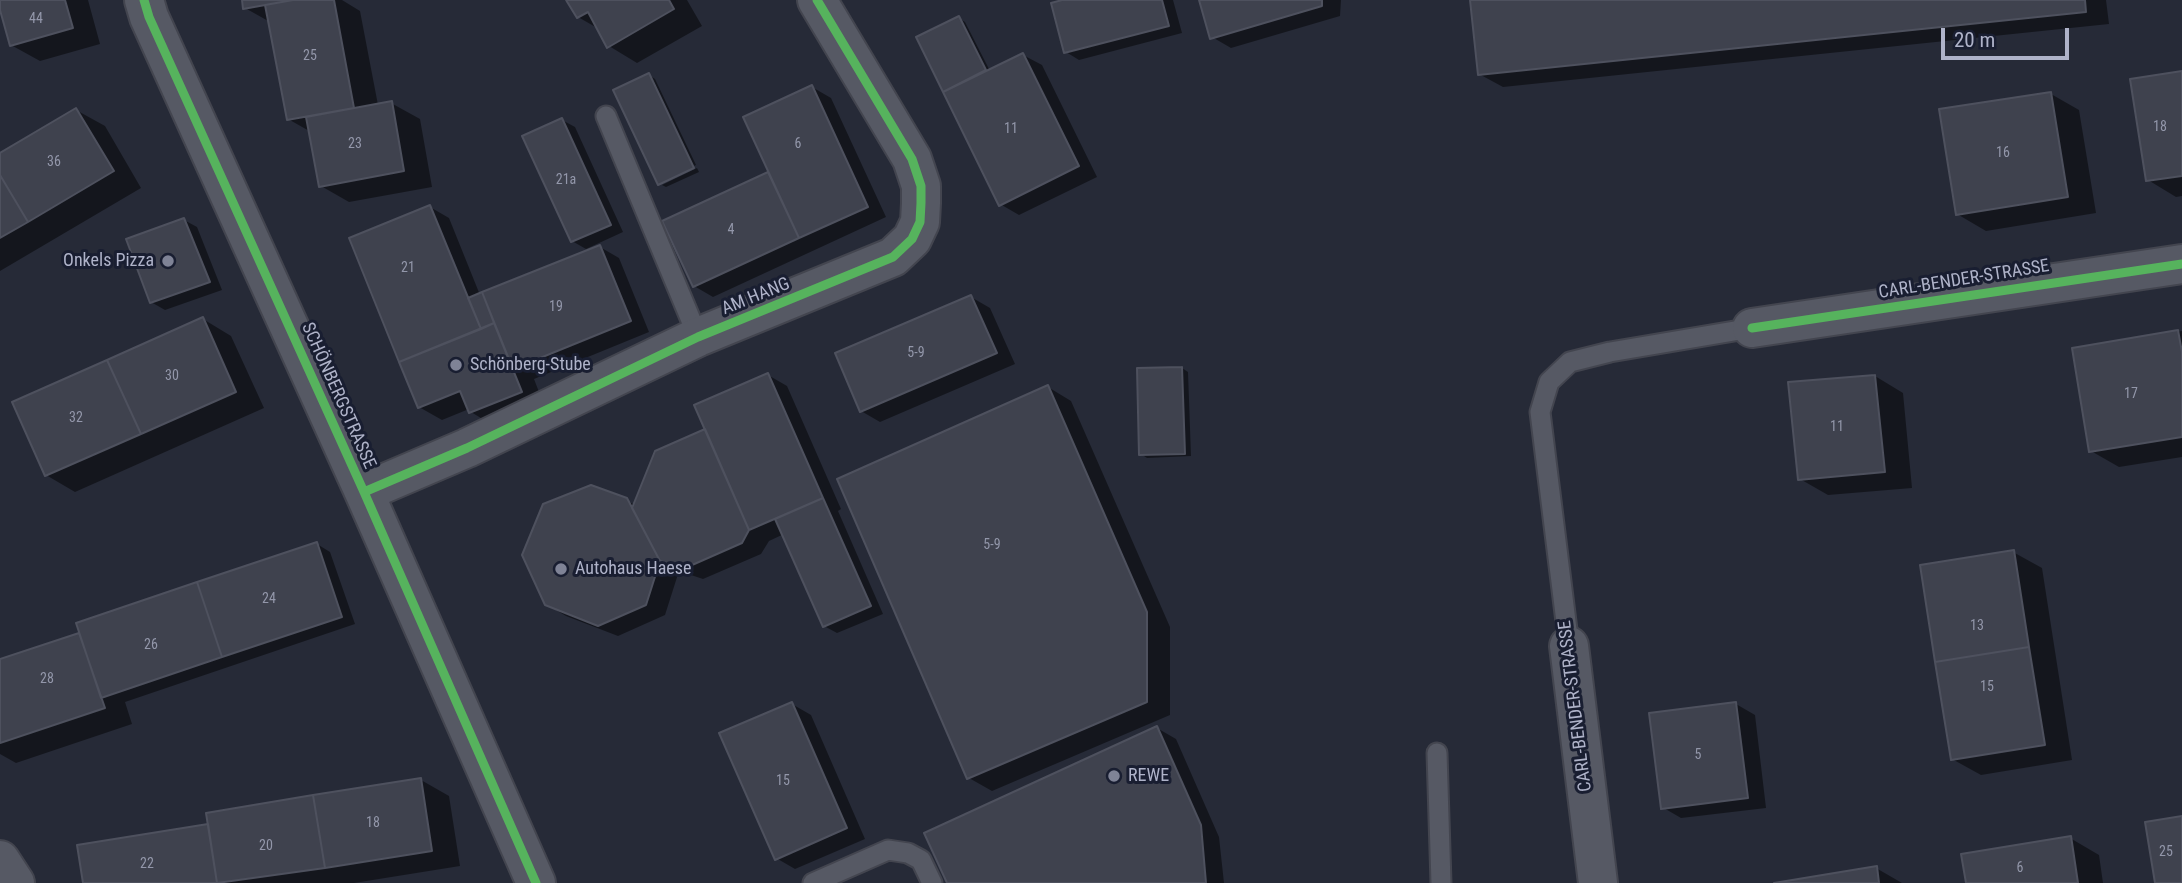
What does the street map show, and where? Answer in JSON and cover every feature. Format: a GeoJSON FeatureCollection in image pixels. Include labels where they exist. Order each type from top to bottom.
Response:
{"type":"FeatureCollection","features":[{"type":"Feature","properties":{"kind":"street","name":"SCHÖNBERGSTRASSE"},"geometry":{"type":"LineString","coordinates":[[144,0],[149,17],[536,883]]}},
{"type":"Feature","properties":{"kind":"street","name":"AM HANG"},"geometry":{"type":"LineString","coordinates":[[363,492],[467,448],[698,337],[894,257],[912,239],[919,222],[921,186],[912,159],[817,0]]}},
{"type":"Feature","properties":{"kind":"street","name":"CARL-BENDER-STRASSE"},"geometry":{"type":"LineString","coordinates":[[1752,328],[2182,264]]}},
{"type":"Feature","properties":{"kind":"street","name":"CARL-BENDER-STRASSE"},"geometry":{"type":"LineString","coordinates":[[1569,646],[1598,883]]}},
{"type":"Feature","properties":{"kind":"street"},"geometry":{"type":"LineString","coordinates":[[0,860],[15,883]]}},
{"type":"Feature","properties":{"kind":"lane"},"geometry":{"type":"LineString","coordinates":[[606,116],[698,337]]}},
{"type":"Feature","properties":{"kind":"lane","name":"CARL-BENDER-STRASSE"},"geometry":{"type":"LineString","coordinates":[[1569,646],[1540,412],[1549,382],[1570,362],[1610,352],[1752,328]]}},
{"type":"Feature","properties":{"kind":"lane"},"geometry":{"type":"LineString","coordinates":[[1437,752],[1441,883]]}},
{"type":"Feature","properties":{"kind":"lane"},"geometry":{"type":"LineString","coordinates":[[813,883],[888,850],[908,853],[920,860],[932,883]]}},
{"type":"Feature","properties":{"kind":"building"},"geometry":{"type":"Polygon","coordinates":[[[0,0],[65,0],[73,28],[10,46],[0,10],[0,0]]]}},
{"type":"Feature","properties":{"kind":"building"},"geometry":{"type":"Polygon","coordinates":[[[242,0],[293,0],[243,9],[242,0]]]}},
{"type":"Feature","properties":{"kind":"building"},"geometry":{"type":"Polygon","coordinates":[[[293,0],[334,0],[354,108],[287,120],[265,5],[293,0]]]}},
{"type":"Feature","properties":{"kind":"building"},"geometry":{"type":"Polygon","coordinates":[[[566,0],[669,0],[674,9],[607,48],[588,12],[577,18],[566,0]]]}},
{"type":"Feature","properties":{"kind":"building"},"geometry":{"type":"Polygon","coordinates":[[[1062,0],[1162,0],[1169,26],[1064,53],[1051,3],[1062,0]]]}},
{"type":"Feature","properties":{"kind":"building"},"geometry":{"type":"Polygon","coordinates":[[[1199,0],[1322,0],[1322,6],[1210,39],[1199,0]]]}},
{"type":"Feature","properties":{"kind":"building"},"geometry":{"type":"Polygon","coordinates":[[[1470,0],[2085,0],[2086,12],[1478,75],[1470,0]]]}},
{"type":"Feature","properties":{"kind":"building"},"geometry":{"type":"Polygon","coordinates":[[[959,16],[986,70],[943,92],[916,37],[959,16]]]}},
{"type":"Feature","properties":{"kind":"building"},"geometry":{"type":"Polygon","coordinates":[[[1023,53],[1079,166],[999,206],[943,92],[1023,53]]]}},
{"type":"Feature","properties":{"kind":"building"},"geometry":{"type":"Polygon","coordinates":[[[2182,71],[2182,176],[2146,181],[2130,79],[2182,71]]]}},
{"type":"Feature","properties":{"kind":"building"},"geometry":{"type":"Polygon","coordinates":[[[649,73],[694,168],[658,185],[613,90],[649,73]]]}},
{"type":"Feature","properties":{"kind":"building"},"geometry":{"type":"Polygon","coordinates":[[[812,85],[868,207],[799,238],[743,117],[812,85]]]}},
{"type":"Feature","properties":{"kind":"building"},"geometry":{"type":"Polygon","coordinates":[[[2051,92],[2068,197],[1956,215],[1939,109],[2051,92]]]}},
{"type":"Feature","properties":{"kind":"building"},"geometry":{"type":"Polygon","coordinates":[[[392,101],[404,171],[319,187],[306,117],[392,101]]]}},
{"type":"Feature","properties":{"kind":"building"},"geometry":{"type":"Polygon","coordinates":[[[76,108],[114,171],[28,222],[0,175],[0,153],[76,108]]]}},
{"type":"Feature","properties":{"kind":"building"},"geometry":{"type":"Polygon","coordinates":[[[562,118],[611,225],[571,242],[522,136],[562,118]]]}},
{"type":"Feature","properties":{"kind":"building"},"geometry":{"type":"Polygon","coordinates":[[[768,172],[799,238],[693,287],[662,221],[768,172]]]}},
{"type":"Feature","properties":{"kind":"building"},"geometry":{"type":"Polygon","coordinates":[[[0,175],[28,222],[0,238],[0,175]]]}},
{"type":"Feature","properties":{"kind":"building"},"geometry":{"type":"Polygon","coordinates":[[[430,205],[481,329],[399,362],[349,238],[430,205]]]}},
{"type":"Feature","properties":{"kind":"building","name":"Onkels Pizza"},"geometry":{"type":"Polygon","coordinates":[[[184,218],[210,282],[150,303],[126,239],[184,218]]]}},
{"type":"Feature","properties":{"kind":"building"},"geometry":{"type":"Polygon","coordinates":[[[600,245],[631,321],[513,369],[482,292],[600,245]]]}},
{"type":"Feature","properties":{"kind":"building"},"geometry":{"type":"Polygon","coordinates":[[[482,292],[494,323],[481,329],[468,298],[482,292]]]}},
{"type":"Feature","properties":{"kind":"building"},"geometry":{"type":"Polygon","coordinates":[[[971,295],[997,353],[860,412],[835,353],[971,295]]]}},
{"type":"Feature","properties":{"kind":"building"},"geometry":{"type":"Polygon","coordinates":[[[203,317],[236,392],[141,434],[107,360],[203,317]]]}},
{"type":"Feature","properties":{"kind":"building","name":"Schönberg-Stube"},"geometry":{"type":"Polygon","coordinates":[[[494,323],[522,392],[469,413],[460,391],[418,408],[399,362],[494,323]]]}},
{"type":"Feature","properties":{"kind":"building"},"geometry":{"type":"Polygon","coordinates":[[[2178,330],[2182,352],[2182,437],[2089,452],[2072,348],[2178,330]]]}},
{"type":"Feature","properties":{"kind":"building"},"geometry":{"type":"Polygon","coordinates":[[[107,360],[141,434],[45,476],[12,402],[107,360]]]}},
{"type":"Feature","properties":{"kind":"building"},"geometry":{"type":"Polygon","coordinates":[[[1182,367],[1185,454],[1139,455],[1137,368],[1182,367]]]}},
{"type":"Feature","properties":{"kind":"building"},"geometry":{"type":"Polygon","coordinates":[[[768,373],[823,498],[749,530],[694,405],[768,373]]]}},
{"type":"Feature","properties":{"kind":"building"},"geometry":{"type":"Polygon","coordinates":[[[1875,375],[1885,472],[1798,480],[1788,382],[1875,375]]]}},
{"type":"Feature","properties":{"kind":"building"},"geometry":{"type":"Polygon","coordinates":[[[1048,385],[1147,612],[1147,702],[967,779],[837,479],[1048,385]]]}},
{"type":"Feature","properties":{"kind":"building"},"geometry":{"type":"Polygon","coordinates":[[[705,429],[749,530],[742,543],[683,569],[660,561],[632,508],[655,451],[705,429]]]}},
{"type":"Feature","properties":{"kind":"building"},"geometry":{"type":"Polygon","coordinates":[[[591,485],[627,498],[660,561],[646,605],[598,626],[545,605],[522,555],[543,504],[591,485]]]}},
{"type":"Feature","properties":{"kind":"building"},"geometry":{"type":"Polygon","coordinates":[[[823,498],[871,606],[823,627],[775,519],[823,498]]]}},
{"type":"Feature","properties":{"kind":"building"},"geometry":{"type":"Polygon","coordinates":[[[317,542],[342,617],[222,657],[197,582],[317,542]]]}},
{"type":"Feature","properties":{"kind":"building"},"geometry":{"type":"Polygon","coordinates":[[[2014,550],[2029,647],[1935,662],[1920,565],[2014,550]]]}},
{"type":"Feature","properties":{"kind":"building"},"geometry":{"type":"Polygon","coordinates":[[[197,582],[222,657],[101,698],[76,623],[197,582]]]}},
{"type":"Feature","properties":{"kind":"building"},"geometry":{"type":"Polygon","coordinates":[[[79,633],[105,708],[0,743],[0,659],[79,633]]]}},
{"type":"Feature","properties":{"kind":"building"},"geometry":{"type":"Polygon","coordinates":[[[2029,647],[2045,745],[1951,760],[1935,662],[2029,647]]]}},
{"type":"Feature","properties":{"kind":"building"},"geometry":{"type":"Polygon","coordinates":[[[792,702],[847,828],[775,860],[719,733],[792,702]]]}},
{"type":"Feature","properties":{"kind":"building"},"geometry":{"type":"Polygon","coordinates":[[[1736,702],[1748,798],[1661,809],[1649,713],[1736,702]]]}},
{"type":"Feature","properties":{"kind":"building","name":"REWE"},"geometry":{"type":"Polygon","coordinates":[[[1157,726],[1201,825],[1206,883],[947,883],[924,833],[1157,726]]]}},
{"type":"Feature","properties":{"kind":"building"},"geometry":{"type":"Polygon","coordinates":[[[421,778],[432,851],[325,868],[313,795],[421,778]]]}},
{"type":"Feature","properties":{"kind":"building"},"geometry":{"type":"Polygon","coordinates":[[[313,795],[325,868],[217,883],[206,813],[313,795]]]}},
{"type":"Feature","properties":{"kind":"building"},"geometry":{"type":"Polygon","coordinates":[[[2182,816],[2182,883],[2155,883],[2145,822],[2182,816]]]}},
{"type":"Feature","properties":{"kind":"building"},"geometry":{"type":"Polygon","coordinates":[[[208,824],[217,883],[83,883],[77,845],[208,824]]]}},
{"type":"Feature","properties":{"kind":"building"},"geometry":{"type":"Polygon","coordinates":[[[2071,836],[2078,883],[1966,883],[1961,854],[2071,836]]]}},
{"type":"Feature","properties":{"kind":"building"},"geometry":{"type":"Polygon","coordinates":[[[1877,866],[1879,883],[1774,883],[1877,866]]]}},
{"type":"Feature","properties":{"kind":"cycle path"},"geometry":{"type":"LineString","coordinates":[[144,0],[149,17],[364,492],[536,883]]}},
{"type":"Feature","properties":{"kind":"cycle path"},"geometry":{"type":"LineString","coordinates":[[364,492],[467,448],[698,337],[893,257],[912,239],[920,222],[921,203],[921,186],[912,159],[817,0]]}},
{"type":"Feature","properties":{"kind":"cycle path"},"geometry":{"type":"LineString","coordinates":[[1752,328],[2182,264]]}},
{"type":"Feature","properties":{"kind":"place","name":"Onkels Pizza"},"geometry":{"type":"Point","coordinates":[168,261]}},
{"type":"Feature","properties":{"kind":"place","name":"Schönberg-Stube"},"geometry":{"type":"Point","coordinates":[456,365]}},
{"type":"Feature","properties":{"kind":"place","name":"Autohaus Haese"},"geometry":{"type":"Point","coordinates":[561,569]}},
{"type":"Feature","properties":{"kind":"place","name":"REWE"},"geometry":{"type":"Point","coordinates":[1114,776]}}]}
